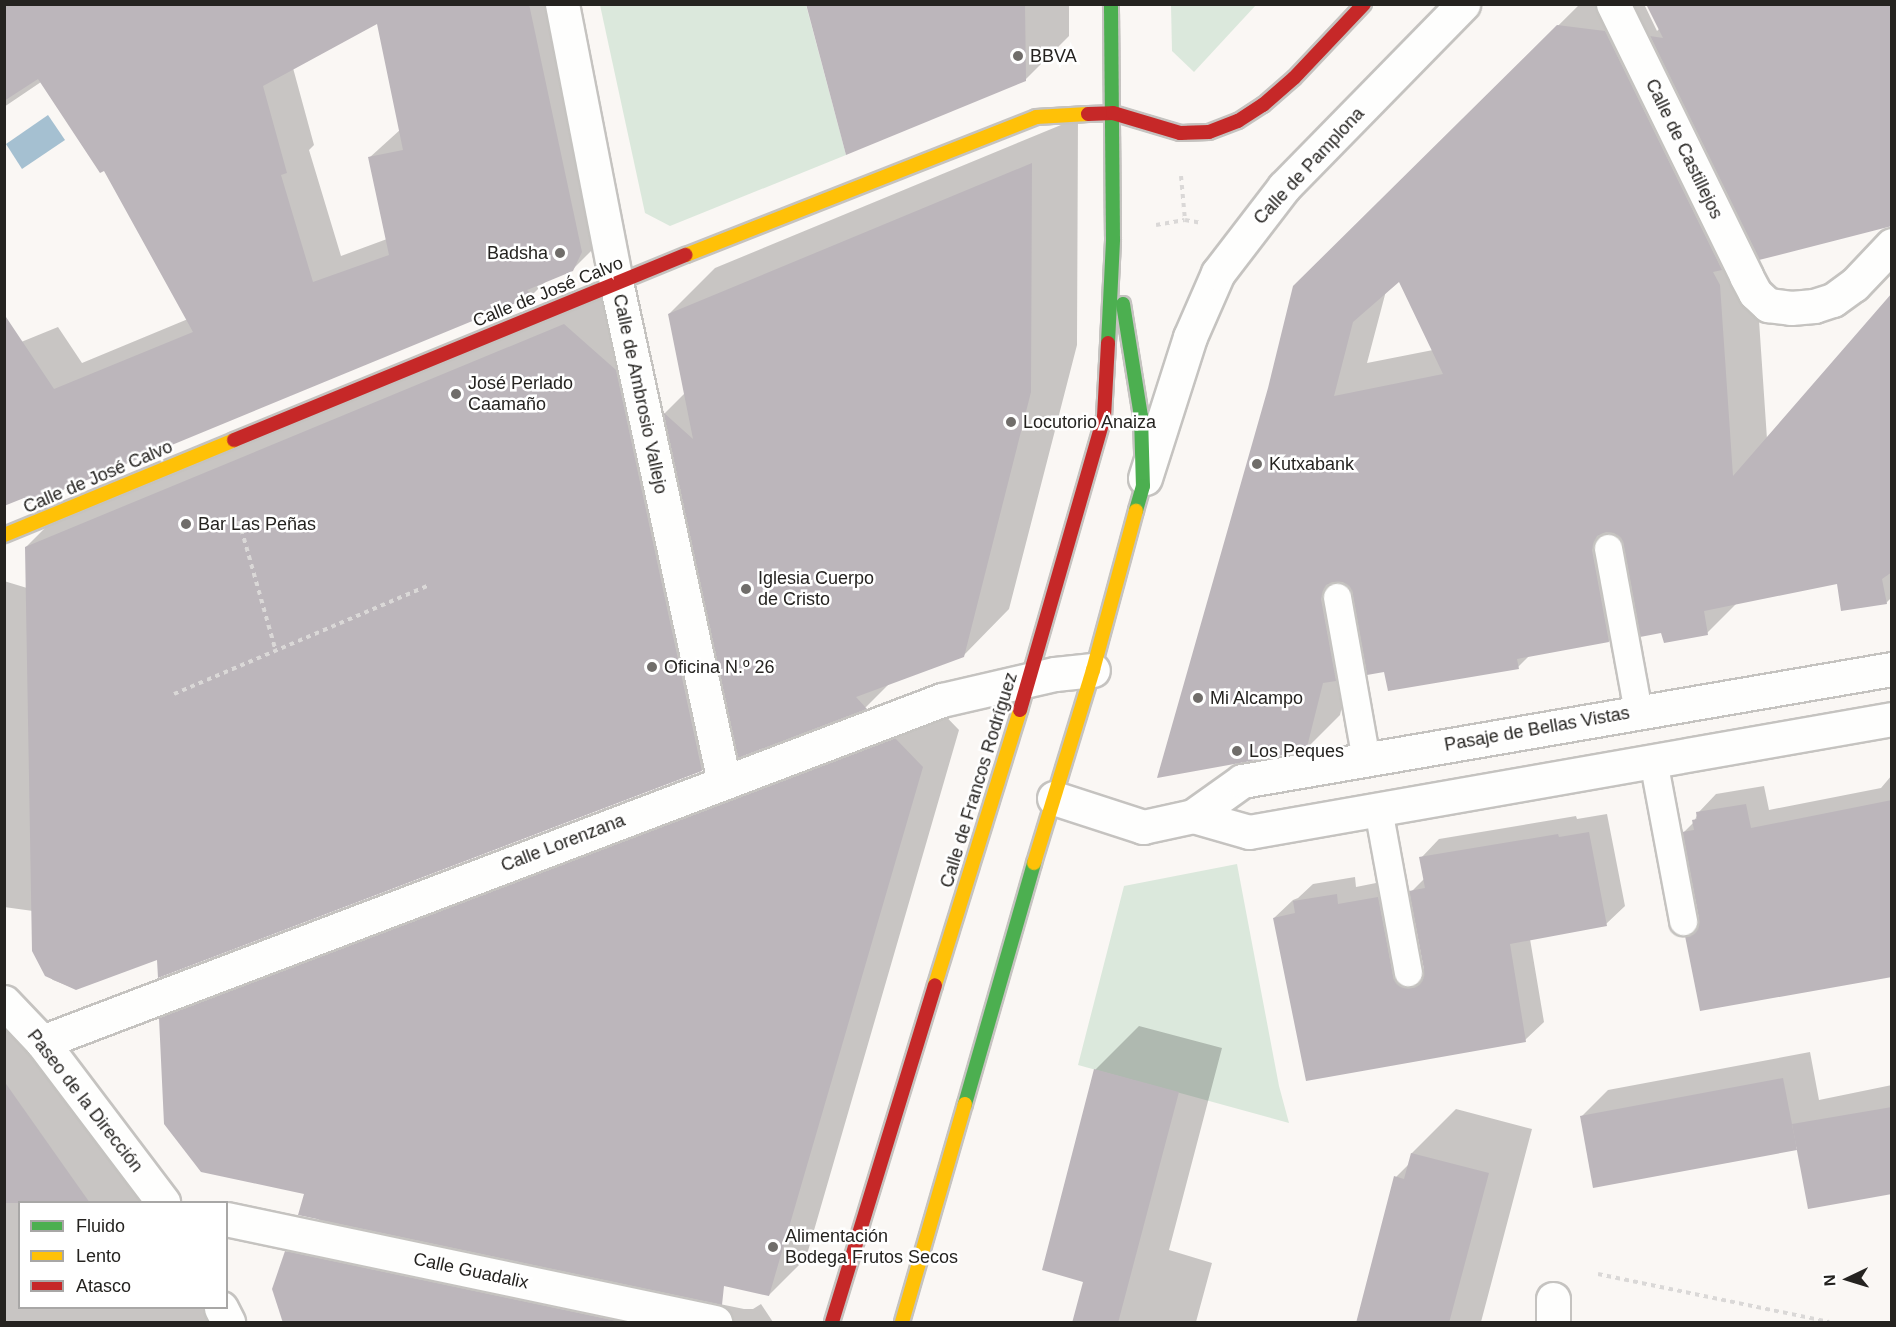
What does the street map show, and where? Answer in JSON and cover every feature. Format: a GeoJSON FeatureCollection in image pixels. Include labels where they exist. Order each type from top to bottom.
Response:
{"type":"FeatureCollection","features":[{"type":"Feature","properties":{"kind":"street","name":"Calle de Ambrosio Vallejo"},"geometry":{"type":"LineString","coordinates":[[562,4],[616,282],[723,782]]}},
{"type":"Feature","properties":{"kind":"street","name":"Calle de Francos Rodríguez"},"geometry":{"type":"LineString","coordinates":[[832,1323],[1029,680],[1104,417],[1113,239],[1111,4]]}},
{"type":"Feature","properties":{"kind":"street"},"geometry":{"type":"LineString","coordinates":[[1113,113],[1180,133],[1209,132],[1238,121],[1263,105],[1294,78],[1364,4]]}},
{"type":"Feature","properties":{"kind":"street","name":"Calle de Pamplona"},"geometry":{"type":"LineString","coordinates":[[1143,486],[1190,337],[1218,273],[1284,188],[1463,4]]}},
{"type":"Feature","properties":{"kind":"street","name":"Calle de Castillejos"},"geometry":{"type":"LineString","coordinates":[[1612,4],[1755,293],[1768,305],[1791,308],[1814,306],[1833,300],[1854,285],[1892,245]]}},
{"type":"Feature","properties":{"kind":"street","name":"Calle de José Calvo"},"geometry":{"type":"LineString","coordinates":[[4,535],[616,282],[1036,117],[1113,113]]}},
{"type":"Feature","properties":{"kind":"street","name":"Calle de Francos Rodríguez"},"geometry":{"type":"LineString","coordinates":[[902,1323],[1063,761],[1093,670],[1143,486],[1141,416],[1113,239]]}},
{"type":"Feature","properties":{"kind":"street","name":"Pasaje de Bellas Vistas"},"geometry":{"type":"LineString","coordinates":[[1054,798],[1143,827],[1193,816],[1242,781],[1892,669]]}},
{"type":"Feature","properties":{"kind":"street","name":"Calle Lorenzana"},"geometry":{"type":"LineString","coordinates":[[42,1042],[942,700],[1055,674],[1093,670]]}},
{"type":"Feature","properties":{"kind":"street","name":"Pasaje de Bellas Vistas"},"geometry":{"type":"LineString","coordinates":[[1193,816],[1249,832],[1892,719]]}},
{"type":"Feature","properties":{"kind":"street","name":"Paseo de la Dirección"},"geometry":{"type":"LineString","coordinates":[[4,1002],[42,1042],[161,1201]]}},
{"type":"Feature","properties":{"kind":"street","name":"Calle Guadalix"},"geometry":{"type":"LineString","coordinates":[[228,1219],[715,1323]]}},
{"type":"Feature","properties":{"kind":"street"},"geometry":{"type":"LineString","coordinates":[[221,1309],[228,1323]]}},
{"type":"Feature","properties":{"kind":"lane"},"geometry":{"type":"LineString","coordinates":[[1608,549],[1638,711]]}},
{"type":"Feature","properties":{"kind":"lane"},"geometry":{"type":"LineString","coordinates":[[1337,597],[1366,759]]}},
{"type":"Feature","properties":{"kind":"lane"},"geometry":{"type":"LineString","coordinates":[[1653,760],[1683,921]]}},
{"type":"Feature","properties":{"kind":"lane"},"geometry":{"type":"LineString","coordinates":[[1378,809],[1408,972]]}},
{"type":"Feature","properties":{"kind":"path"},"geometry":{"type":"LineString","coordinates":[[1180,167],[1185,220]]}},
{"type":"Feature","properties":{"kind":"path"},"geometry":{"type":"LineString","coordinates":[[1150,226],[1185,220],[1206,224]]}},
{"type":"Feature","properties":{"kind":"path"},"geometry":{"type":"LineString","coordinates":[[239,521],[276,652]]}},
{"type":"Feature","properties":{"kind":"path"},"geometry":{"type":"LineString","coordinates":[[174,694],[430,585]]}},
{"type":"Feature","properties":{"kind":"path"},"geometry":{"type":"LineString","coordinates":[[1598,1274],[1830,1323]]}},
{"type":"Feature","properties":{"kind":"shaded area"},"geometry":{"type":"Polygon","coordinates":[[[1171,4],[1256,5],[1194,72],[1172,51],[1171,4]]]}},
{"type":"Feature","properties":{"kind":"shaded area"},"geometry":{"type":"Polygon","coordinates":[[[600,5],[806,5],[846,155],[670,226],[645,213],[600,5]]]}},
{"type":"Feature","properties":{"kind":"shaded area"},"geometry":{"type":"Polygon","coordinates":[[[1237,864],[1279,1086],[1289,1123],[1078,1065],[1124,886],[1237,864]]]}},
{"type":"Feature","properties":{"kind":"water"},"geometry":{"type":"Polygon","coordinates":[[[48,115],[65,140],[22,169],[6,144],[48,115]]]}},
{"type":"Feature","properties":{"kind":"building"},"geometry":{"type":"Polygon","coordinates":[[[4,4],[529,4],[582,252],[573,271],[527,290],[533,296],[24,506],[24,498],[4,506],[4,314],[54,389],[193,332],[104,171],[100,173],[38,79],[4,101],[4,4]],[[377,24],[263,86],[287,173],[281,175],[313,282],[389,255],[368,157],[403,150],[377,24]]]}},
{"type":"Feature","properties":{"kind":"building"},"geometry":{"type":"Polygon","coordinates":[[[806,4],[1025,4],[1026,81],[846,155],[806,4]]]}},
{"type":"Feature","properties":{"kind":"building"},"geometry":{"type":"Polygon","coordinates":[[[1646,4],[1892,4],[1892,226],[1759,260],[1650,36],[1663,38],[1646,4]]]}},
{"type":"Feature","properties":{"kind":"building"},"geometry":{"type":"Polygon","coordinates":[[[1557,25],[1605,31],[1722,270],[1713,272],[1720,285],[1733,476],[1892,293],[1892,572],[1882,579],[1887,604],[1841,611],[1837,584],[1704,611],[1708,635],[1664,643],[1661,633],[1640,637],[1623,545],[1614,533],[1606,532],[1597,536],[1592,550],[1609,642],[1517,659],[1519,669],[1388,691],[1384,672],[1367,675],[1352,594],[1343,582],[1334,582],[1326,585],[1321,599],[1336,681],[1323,683],[1306,751],[1157,778],[1268,388],[1293,286],[1557,25]],[[1399,282],[1353,322],[1334,396],[1443,374],[1399,282]]]}},
{"type":"Feature","properties":{"kind":"building"},"geometry":{"type":"Polygon","coordinates":[[[1032,163],[1031,392],[964,657],[856,697],[867,709],[738,758],[663,412],[693,439],[668,314],[1032,163]]]}},
{"type":"Feature","properties":{"kind":"building"},"geometry":{"type":"Polygon","coordinates":[[[564,324],[616,370],[702,771],[158,978],[157,960],[76,990],[45,976],[32,951],[25,547],[564,324]]]}},
{"type":"Feature","properties":{"kind":"building"},"geometry":{"type":"Polygon","coordinates":[[[895,738],[923,767],[769,1296],[724,1286],[722,1305],[298,1215],[304,1194],[201,1172],[164,1124],[159,1018],[895,738]]]}},
{"type":"Feature","properties":{"kind":"building"},"geometry":{"type":"Polygon","coordinates":[[[1892,800],[1892,977],[1700,1011],[1685,936],[1694,933],[1699,919],[1682,832],[1694,830],[1692,820],[1697,819],[1696,812],[1746,804],[1751,828],[1892,800]]]}},
{"type":"Feature","properties":{"kind":"building"},"geometry":{"type":"Polygon","coordinates":[[[1589,832],[1607,926],[1510,944],[1526,1042],[1306,1081],[1273,918],[1295,913],[1293,901],[1337,894],[1338,904],[1378,897],[1393,975],[1402,987],[1411,987],[1423,978],[1424,970],[1409,891],[1425,888],[1419,857],[1558,834],[1559,837],[1589,832]]]}},
{"type":"Feature","properties":{"kind":"building"},"geometry":{"type":"Polygon","coordinates":[[[1094,1069],[1179,1092],[1118,1323],[1072,1323],[1083,1282],[1042,1270],[1094,1069]]]}},
{"type":"Feature","properties":{"kind":"building"},"geometry":{"type":"Polygon","coordinates":[[[1783,1078],[1797,1150],[1593,1188],[1580,1116],[1783,1078]]]}},
{"type":"Feature","properties":{"kind":"building"},"geometry":{"type":"Polygon","coordinates":[[[4,1081],[89,1201],[4,1203],[4,1081]]]}},
{"type":"Feature","properties":{"kind":"building"},"geometry":{"type":"Polygon","coordinates":[[[1892,1107],[1892,1194],[1808,1209],[1792,1124],[1892,1107]]]}},
{"type":"Feature","properties":{"kind":"building"},"geometry":{"type":"Polygon","coordinates":[[[1411,1153],[1489,1173],[1449,1323],[1356,1323],[1394,1176],[1404,1179],[1411,1153]]]}},
{"type":"Feature","properties":{"kind":"building"},"geometry":{"type":"Polygon","coordinates":[[[285,1251],[626,1323],[283,1323],[272,1289],[285,1251]]]}},
{"type":"Feature","properties":{"kind":"traffic: fast"},"geometry":{"type":"LineString","coordinates":[[1108,343],[1113,239],[1111,4]]}},
{"type":"Feature","properties":{"kind":"traffic: fast"},"geometry":{"type":"LineString","coordinates":[[1123,304],[1141,416],[1143,486],[1136,511]]}},
{"type":"Feature","properties":{"kind":"traffic: fast"},"geometry":{"type":"LineString","coordinates":[[965,1104],[1034,863]]}},
{"type":"Feature","properties":{"kind":"traffic: slow"},"geometry":{"type":"LineString","coordinates":[[686,255],[1036,117],[1088,114]]}},
{"type":"Feature","properties":{"kind":"traffic: slow"},"geometry":{"type":"LineString","coordinates":[[4,535],[234,440]]}},
{"type":"Feature","properties":{"kind":"traffic: slow"},"geometry":{"type":"LineString","coordinates":[[1034,863],[1093,670],[1136,511]]}},
{"type":"Feature","properties":{"kind":"traffic: slow"},"geometry":{"type":"LineString","coordinates":[[935,985],[1020,710]]}},
{"type":"Feature","properties":{"kind":"traffic: slow"},"geometry":{"type":"LineString","coordinates":[[902,1322],[965,1104]]}},
{"type":"Feature","properties":{"kind":"traffic: jam"},"geometry":{"type":"LineString","coordinates":[[1088,114],[1113,113],[1180,133],[1209,132],[1238,121],[1263,105],[1294,78],[1364,4]]}},
{"type":"Feature","properties":{"kind":"traffic: jam"},"geometry":{"type":"LineString","coordinates":[[234,440],[686,255]]}},
{"type":"Feature","properties":{"kind":"traffic: jam"},"geometry":{"type":"LineString","coordinates":[[1020,710],[1104,417],[1108,343]]}},
{"type":"Feature","properties":{"kind":"traffic: jam"},"geometry":{"type":"LineString","coordinates":[[832,1322],[935,985]]}},
{"type":"Feature","properties":{"kind":"place","name":"BBVA"},"geometry":{"type":"Point","coordinates":[1018,56]}},
{"type":"Feature","properties":{"kind":"place","name":"Badsha"},"geometry":{"type":"Point","coordinates":[560,253]}},
{"type":"Feature","properties":{"kind":"place","name":"José Perlado Caamaño"},"geometry":{"type":"Point","coordinates":[456,394]}},
{"type":"Feature","properties":{"kind":"place","name":"Locutorio Anaiza"},"geometry":{"type":"Point","coordinates":[1011,422]}},
{"type":"Feature","properties":{"kind":"place","name":"Kutxabank"},"geometry":{"type":"Point","coordinates":[1257,464]}},
{"type":"Feature","properties":{"kind":"place","name":"Bar Las Peñas"},"geometry":{"type":"Point","coordinates":[186,524]}},
{"type":"Feature","properties":{"kind":"place","name":"Iglesia Cuerpo de Cristo"},"geometry":{"type":"Point","coordinates":[746,589]}},
{"type":"Feature","properties":{"kind":"place","name":"Oficina N.º 26"},"geometry":{"type":"Point","coordinates":[652,667]}},
{"type":"Feature","properties":{"kind":"place","name":"Mi Alcampo"},"geometry":{"type":"Point","coordinates":[1198,698]}},
{"type":"Feature","properties":{"kind":"place","name":"Los Peques"},"geometry":{"type":"Point","coordinates":[1237,751]}},
{"type":"Feature","properties":{"kind":"place","name":"Alimentación Bodega Frutos Secos"},"geometry":{"type":"Point","coordinates":[773,1247]}}]}
